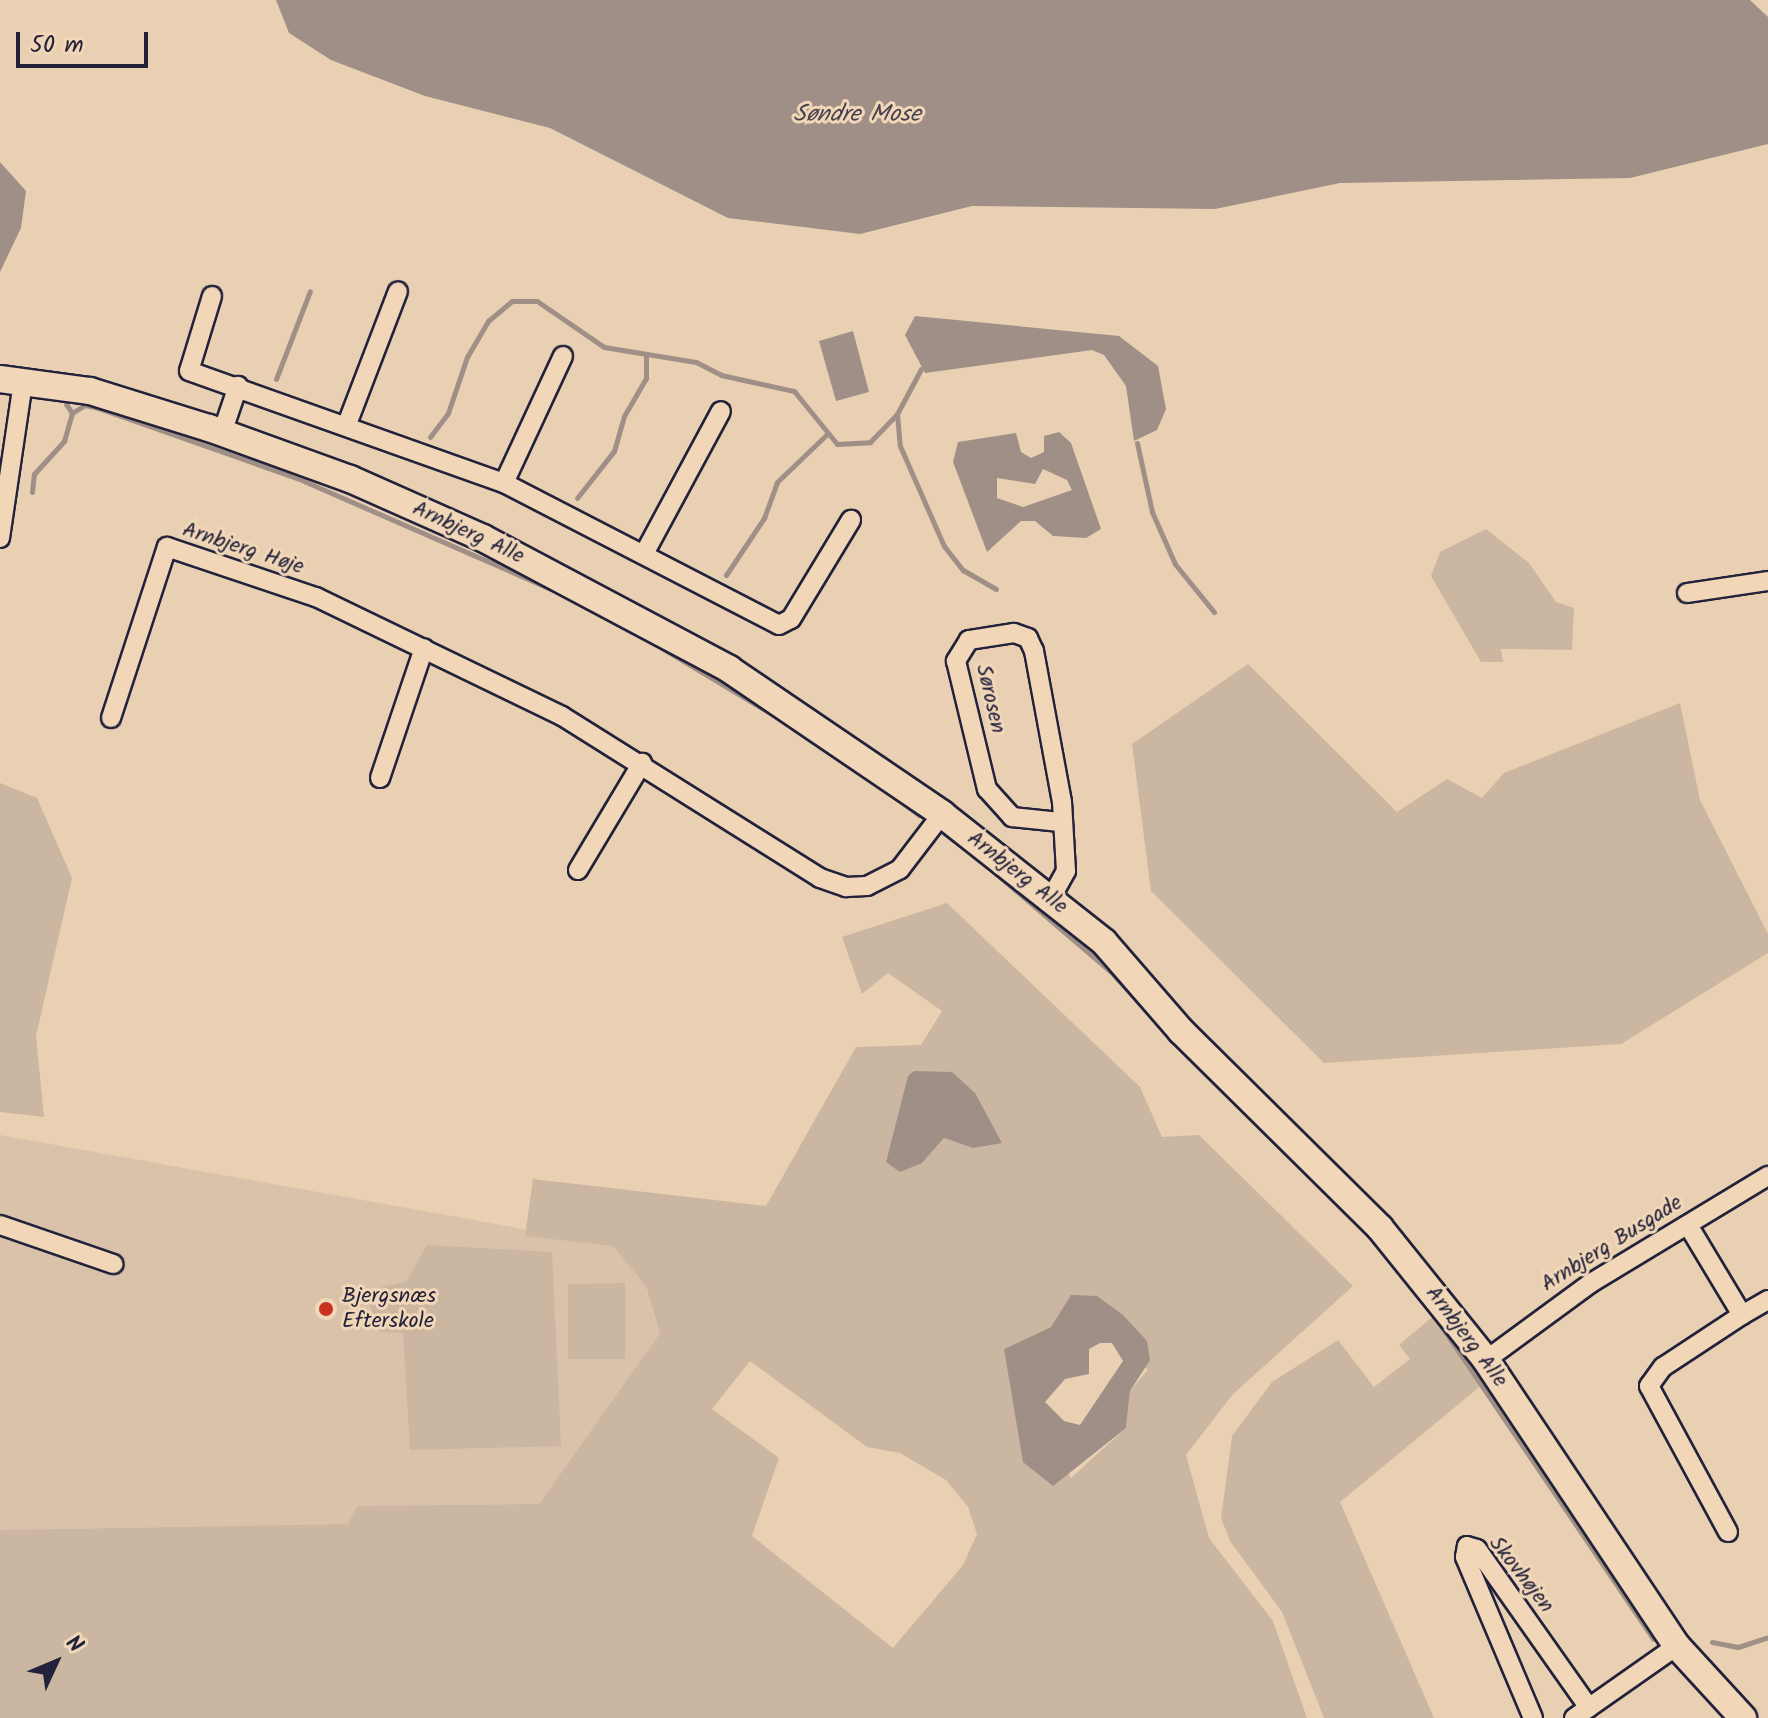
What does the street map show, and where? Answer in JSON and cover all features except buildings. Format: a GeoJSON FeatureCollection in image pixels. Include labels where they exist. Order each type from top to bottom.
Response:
{"type":"FeatureCollection","features":[{"type":"Feature","properties":{"kind":"street"},"geometry":{"type":"LineString","coordinates":[[347,424],[398,291]]}},
{"type":"Feature","properties":{"kind":"street"},"geometry":{"type":"LineString","coordinates":[[212,296],[189,371],[347,424],[504,483],[779,625],[791,619],[851,520]]}},
{"type":"Feature","properties":{"kind":"street"},"geometry":{"type":"LineString","coordinates":[[504,483],[563,356]]}},
{"type":"Feature","properties":{"kind":"street","name":"Arnbjerg Alle"},"geometry":{"type":"LineString","coordinates":[[0,538],[12,381],[90,391],[222,433],[364,485],[617,605],[822,728],[942,814],[1104,942],[1181,1031],[1313,1154],[1486,1360],[1677,1646],[1743,1718]]}},
{"type":"Feature","properties":{"kind":"street"},"geometry":{"type":"LineString","coordinates":[[222,433],[238,386]]}},
{"type":"Feature","properties":{"kind":"street"},"geometry":{"type":"LineString","coordinates":[[644,554],[721,411]]}},
{"type":"Feature","properties":{"kind":"street","name":"Arnbjerg Høje"},"geometry":{"type":"LineString","coordinates":[[111,718],[167,547],[316,597],[424,648],[642,763],[820,878],[846,887],[867,886],[900,869],[942,814]]}},
{"type":"Feature","properties":{"kind":"street"},"geometry":{"type":"LineString","coordinates":[[1687,593],[1768,581]]}},
{"type":"Feature","properties":{"kind":"street","name":"Sørosen"},"geometry":{"type":"LineString","coordinates":[[1051,898],[1066,871],[1060,822],[1028,638],[1014,633],[969,640],[956,661],[987,789],[1012,817],[1060,822]]}},
{"type":"Feature","properties":{"kind":"street"},"geometry":{"type":"LineString","coordinates":[[380,778],[424,648]]}},
{"type":"Feature","properties":{"kind":"street"},"geometry":{"type":"LineString","coordinates":[[578,870],[642,763]]}},
{"type":"Feature","properties":{"kind":"street","name":"Arnbjerg Busgade"},"geometry":{"type":"LineString","coordinates":[[1486,1360],[1567,1299],[1768,1176]]}},
{"type":"Feature","properties":{"kind":"street"},"geometry":{"type":"LineString","coordinates":[[0,1225],[113,1264]]}},
{"type":"Feature","properties":{"kind":"street"},"geometry":{"type":"LineString","coordinates":[[1688,1225],[1742,1315]]}},
{"type":"Feature","properties":{"kind":"street"},"geometry":{"type":"LineString","coordinates":[[1728,1532],[1649,1386],[1663,1367],[1768,1300]]}},
{"type":"Feature","properties":{"kind":"street","name":"Skovhøjen"},"geometry":{"type":"LineString","coordinates":[[1533,1718],[1465,1557],[1467,1546],[1477,1549],[1586,1709],[1608,1718]]}},
{"type":"Feature","properties":{"kind":"street"},"geometry":{"type":"LineString","coordinates":[[1586,1709],[1677,1646]]}},
{"type":"Feature","properties":{"kind":"shaded area"},"geometry":{"type":"Polygon","coordinates":[[[1486,529],[1529,563],[1556,602],[1574,608],[1572,650],[1501,649],[1503,662],[1481,662],[1431,576],[1440,552],[1486,529]]]}},
{"type":"Feature","properties":{"kind":"shaded area"},"geometry":{"type":"Polygon","coordinates":[[[1248,664],[1397,812],[1447,779],[1482,798],[1504,773],[1680,703],[1700,800],[1768,934],[1768,953],[1621,1044],[1324,1063],[1151,891],[1132,744],[1248,664]]]}},
{"type":"Feature","properties":{"kind":"shaded area"},"geometry":{"type":"Polygon","coordinates":[[[0,783],[37,798],[72,878],[36,1036],[44,1117],[0,1112],[0,783]]]}},
{"type":"Feature","properties":{"kind":"shaded area"},"geometry":{"type":"Polygon","coordinates":[[[947,903],[1140,1087],[1162,1137],[1199,1135],[1353,1286],[1233,1394],[1186,1455],[1209,1538],[1273,1621],[1307,1718],[0,1718],[0,1530],[348,1524],[357,1506],[539,1504],[660,1333],[646,1286],[613,1246],[525,1236],[533,1179],[766,1206],[856,1047],[921,1045],[942,1011],[888,973],[862,994],[842,937],[947,903]],[[901,1106],[886,1162],[922,1163],[944,1138],[973,1148],[901,1106]],[[1071,1296],[1051,1327],[1004,1349],[1071,1478],[1126,1428],[1130,1391],[1148,1370],[1071,1296]],[[750,1361],[712,1409],[779,1458],[752,1536],[893,1648],[963,1565],[977,1534],[968,1507],[946,1480],[900,1453],[867,1447],[750,1361]]]}},
{"type":"Feature","properties":{"kind":"shaded area","name":"Bjergsnæs Efterskole"},"geometry":{"type":"Polygon","coordinates":[[[0,1135],[613,1245],[646,1286],[660,1333],[539,1504],[358,1506],[349,1524],[0,1530],[0,1135]]]}},
{"type":"Feature","properties":{"kind":"shaded area"},"geometry":{"type":"Polygon","coordinates":[[[427,1245],[552,1252],[561,1446],[410,1450],[403,1333],[381,1332],[364,1291],[406,1282],[427,1245]]]}},
{"type":"Feature","properties":{"kind":"shaded area"},"geometry":{"type":"Polygon","coordinates":[[[625,1283],[625,1359],[568,1359],[568,1284],[625,1283]]]}},
{"type":"Feature","properties":{"kind":"shaded area"},"geometry":{"type":"Polygon","coordinates":[[[1431,1318],[1443,1319],[1488,1380],[1340,1502],[1434,1718],[1324,1718],[1282,1612],[1230,1541],[1221,1518],[1232,1436],[1272,1382],[1338,1340],[1374,1387],[1410,1359],[1399,1345],[1431,1318]]]}},
{"type":"Feature","properties":{"kind":"water","name":"Søndre Mose"},"geometry":{"type":"Polygon","coordinates":[[[276,0],[1750,0],[1768,17],[1768,144],[1630,178],[1340,183],[1215,209],[972,206],[860,234],[728,218],[550,128],[425,96],[331,60],[289,33],[276,0]]]}},
{"type":"Feature","properties":{"kind":"water"},"geometry":{"type":"Polygon","coordinates":[[[0,162],[26,191],[21,228],[0,272],[0,162]]]}},
{"type":"Feature","properties":{"kind":"water"},"geometry":{"type":"Polygon","coordinates":[[[915,316],[1119,336],[1158,366],[1166,409],[1157,430],[1134,441],[1126,386],[1104,355],[1092,350],[925,373],[905,335],[915,316]]]}},
{"type":"Feature","properties":{"kind":"water"},"geometry":{"type":"Polygon","coordinates":[[[853,331],[869,392],[836,401],[819,341],[853,331]]]}},
{"type":"Feature","properties":{"kind":"water"},"geometry":{"type":"Polygon","coordinates":[[[1059,432],[1071,443],[1101,529],[1086,538],[1053,536],[1035,521],[1021,521],[987,552],[953,462],[958,442],[1016,433],[1021,452],[1031,458],[1044,452],[1044,436],[1059,432]],[[1043,469],[1035,484],[997,478],[997,498],[1023,507],[1072,490],[1067,480],[1043,469]]]}},
{"type":"Feature","properties":{"kind":"water"},"geometry":{"type":"Polygon","coordinates":[[[914,1071],[952,1072],[975,1093],[1002,1143],[973,1148],[944,1138],[922,1163],[900,1172],[886,1162],[908,1076],[914,1071]]]}},
{"type":"Feature","properties":{"kind":"water"},"geometry":{"type":"Polygon","coordinates":[[[1071,1295],[1097,1296],[1123,1315],[1147,1341],[1150,1360],[1130,1391],[1126,1428],[1053,1486],[1023,1462],[1004,1349],[1051,1327],[1071,1295]],[[1100,1343],[1089,1349],[1089,1374],[1065,1379],[1045,1402],[1064,1421],[1080,1425],[1123,1361],[1112,1343],[1100,1343]]]}},
{"type":"Feature","properties":{"kind":"waterway"},"geometry":{"type":"LineString","coordinates":[[276,379],[310,291]]}},
{"type":"Feature","properties":{"kind":"waterway"},"geometry":{"type":"LineString","coordinates":[[430,437],[448,413],[467,357],[488,321],[512,301],[537,301],[604,347],[696,362],[721,375],[794,391],[837,444],[870,442],[897,414]]}},
{"type":"Feature","properties":{"kind":"waterway"},"geometry":{"type":"LineString","coordinates":[[577,498],[614,451],[624,416],[646,378],[646,355]]}},
{"type":"Feature","properties":{"kind":"waterway"},"geometry":{"type":"LineString","coordinates":[[921,369],[897,414],[900,446],[944,546],[963,570],[996,589]]}},
{"type":"Feature","properties":{"kind":"waterway"},"geometry":{"type":"LineString","coordinates":[[66,404],[72,413],[85,405],[98,408],[297,478],[551,589]]}},
{"type":"Feature","properties":{"kind":"waterway"},"geometry":{"type":"LineString","coordinates":[[32,492],[34,474],[64,441],[72,413]]}},
{"type":"Feature","properties":{"kind":"waterway"},"geometry":{"type":"LineString","coordinates":[[726,575],[764,518],[777,482],[826,435]]}},
{"type":"Feature","properties":{"kind":"waterway"},"geometry":{"type":"LineString","coordinates":[[1137,443],[1152,512],[1175,564],[1214,612]]}},
{"type":"Feature","properties":{"kind":"waterway"},"geometry":{"type":"LineString","coordinates":[[662,648],[770,713]]}},
{"type":"Feature","properties":{"kind":"waterway"},"geometry":{"type":"LineString","coordinates":[[907,806],[919,815]]}},
{"type":"Feature","properties":{"kind":"waterway"},"geometry":{"type":"LineString","coordinates":[[944,833],[959,844]]}},
{"type":"Feature","properties":{"kind":"waterway"},"geometry":{"type":"LineString","coordinates":[[992,870],[1112,973],[1179,1047]]}},
{"type":"Feature","properties":{"kind":"waterway"},"geometry":{"type":"LineString","coordinates":[[1363,1229],[1378,1245]]}},
{"type":"Feature","properties":{"kind":"waterway"},"geometry":{"type":"LineString","coordinates":[[1440,1324],[1653,1639]]}},
{"type":"Feature","properties":{"kind":"waterway"},"geometry":{"type":"LineString","coordinates":[[1712,1642],[1738,1647],[1768,1637]]}},
{"type":"Feature","properties":{"kind":"place","name":"Bjergsnæs Efterskole"},"geometry":{"type":"Point","coordinates":[326,1309]}}]}
